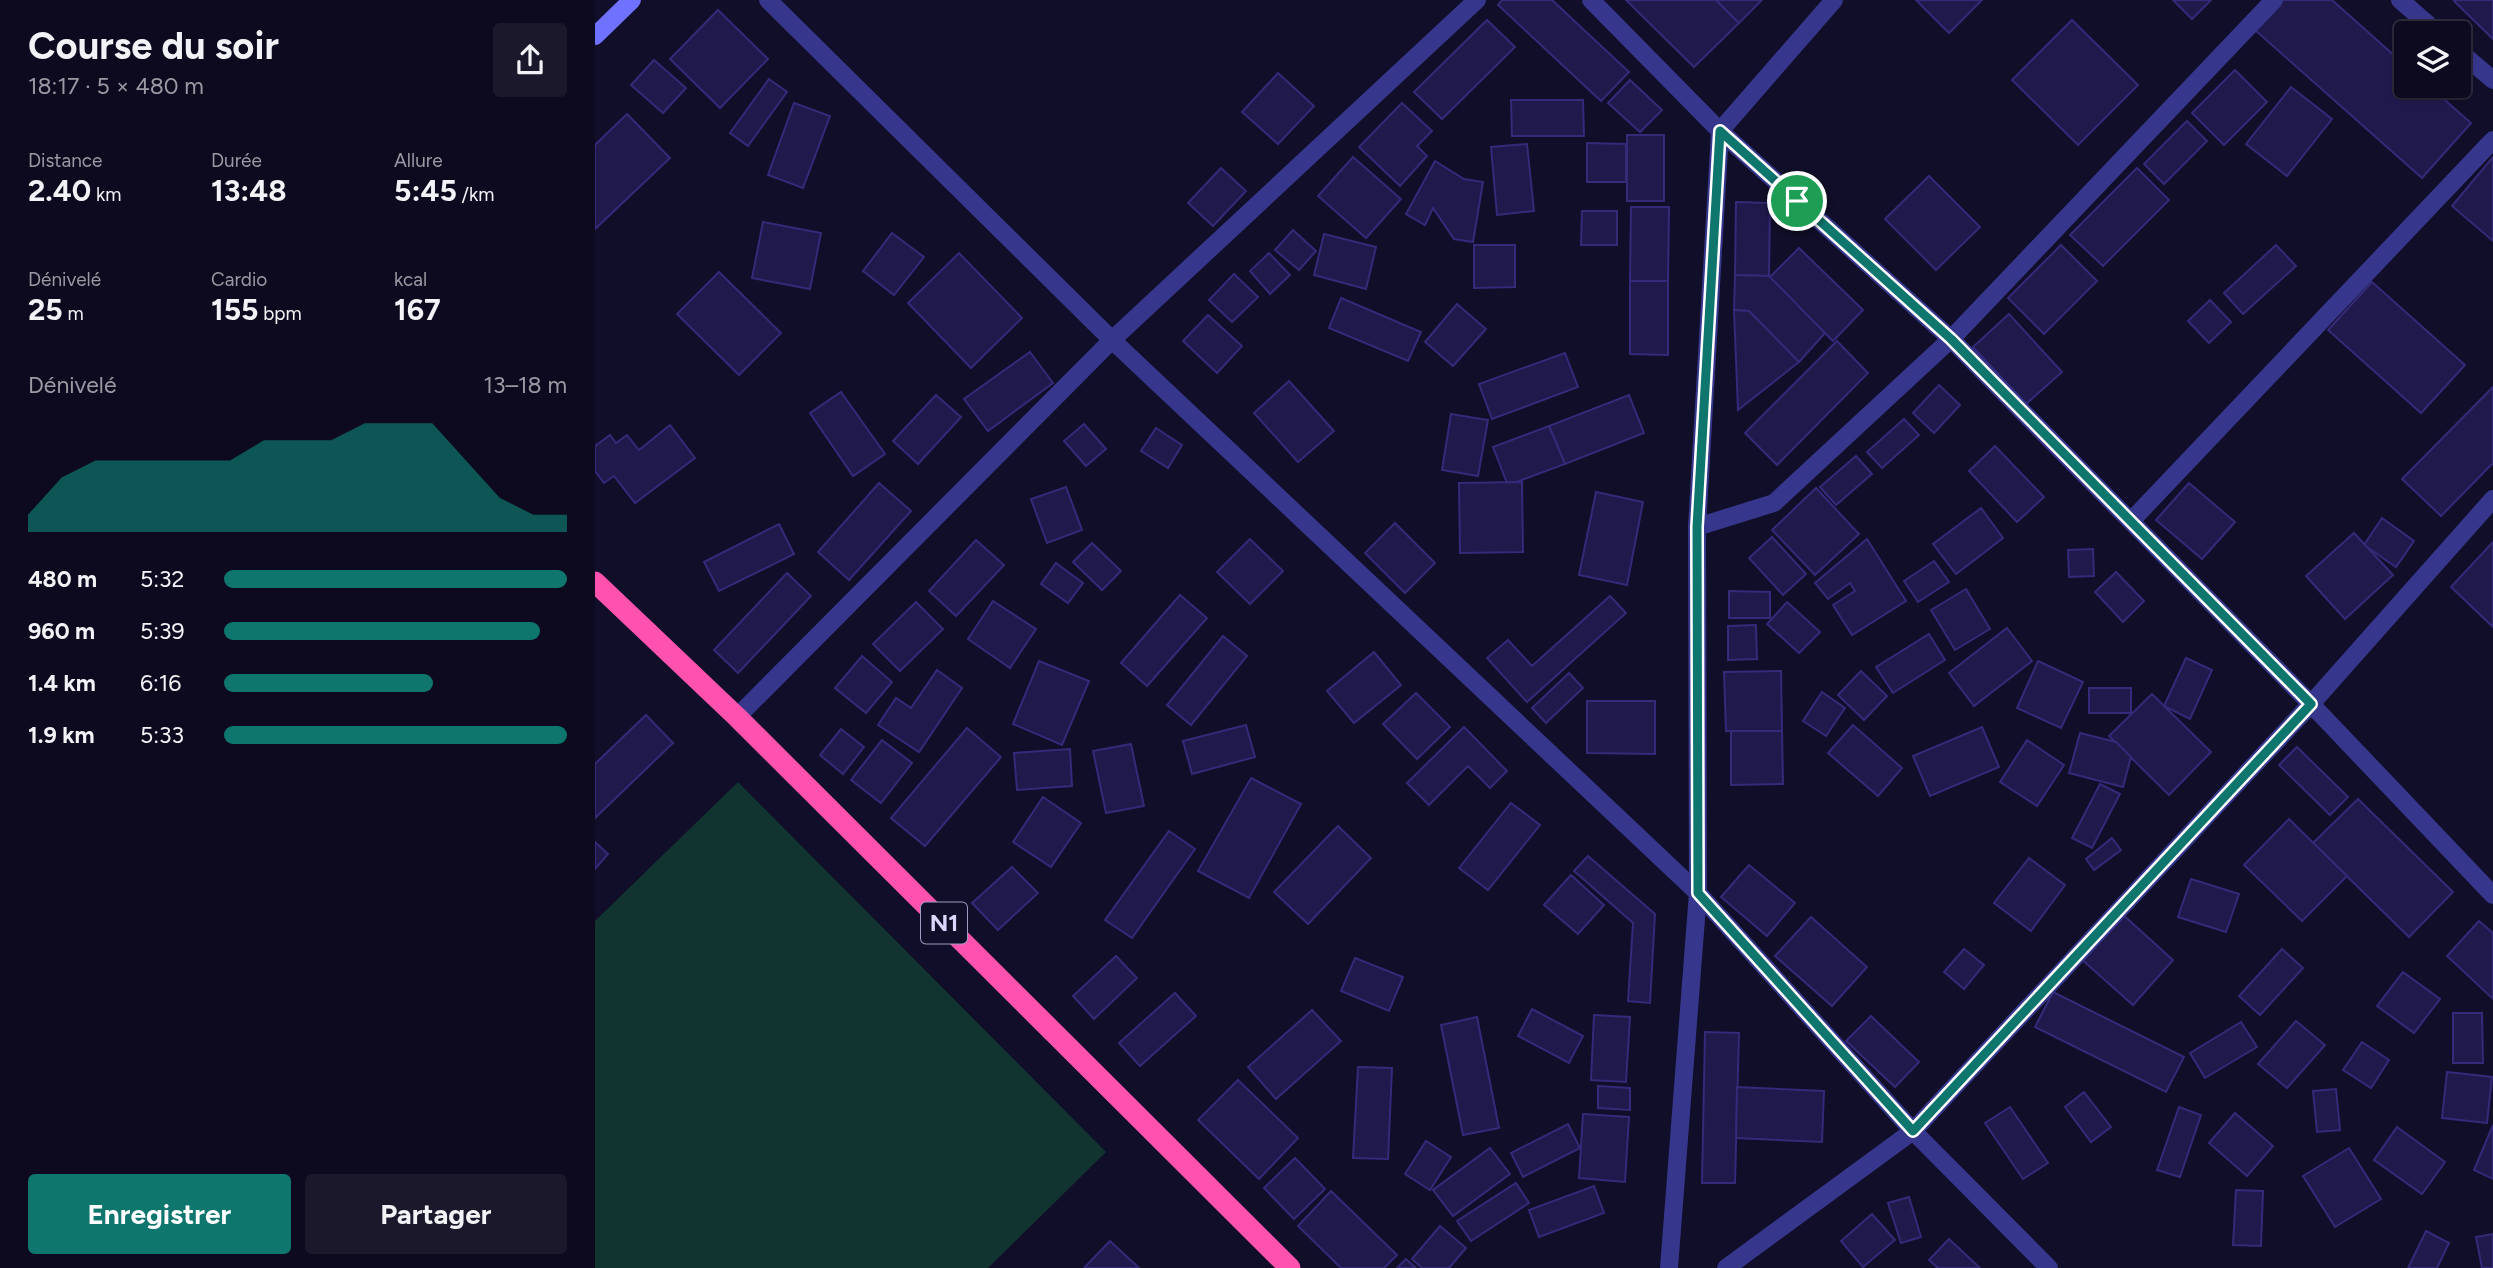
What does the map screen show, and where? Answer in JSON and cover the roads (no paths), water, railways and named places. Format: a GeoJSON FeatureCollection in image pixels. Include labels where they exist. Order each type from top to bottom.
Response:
{"type":"FeatureCollection","features":[{"type":"Feature","properties":{"kind":"highway","name":"N1"},"geometry":{"type":"LineString","coordinates":[[595,582],[737,717],[1290,1268]]}},
{"type":"Feature","properties":{"kind":"street"},"geometry":{"type":"LineString","coordinates":[[595,36],[632,0]]}},
{"type":"Feature","properties":{"kind":"street"},"geometry":{"type":"LineString","coordinates":[[768,0],[1112,340],[1698,893],[1913,1131],[2049,1268]]}},
{"type":"Feature","properties":{"kind":"street"},"geometry":{"type":"LineString","coordinates":[[737,717],[1112,340],[1477,0]]}},
{"type":"Feature","properties":{"kind":"street"},"geometry":{"type":"LineString","coordinates":[[1591,0],[1720,131],[1951,339],[2311,704],[2493,895]]}},
{"type":"Feature","properties":{"kind":"street"},"geometry":{"type":"LineString","coordinates":[[1668,1268],[1698,893],[1697,527],[1720,131],[1834,0]]}},
{"type":"Feature","properties":{"kind":"street"},"geometry":{"type":"LineString","coordinates":[[1697,527],[1774,503],[1951,339],[2274,0]]}},
{"type":"Feature","properties":{"kind":"street"},"geometry":{"type":"LineString","coordinates":[[2399,0],[2424,21]]}},
{"type":"Feature","properties":{"kind":"street"},"geometry":{"type":"LineString","coordinates":[[2471,61],[2493,80]]}},
{"type":"Feature","properties":{"kind":"street"},"geometry":{"type":"LineString","coordinates":[[2131,521],[2493,140]]}},
{"type":"Feature","properties":{"kind":"street"},"geometry":{"type":"LineString","coordinates":[[1726,1268],[1913,1131],[2311,704],[2493,499]]}}]}
